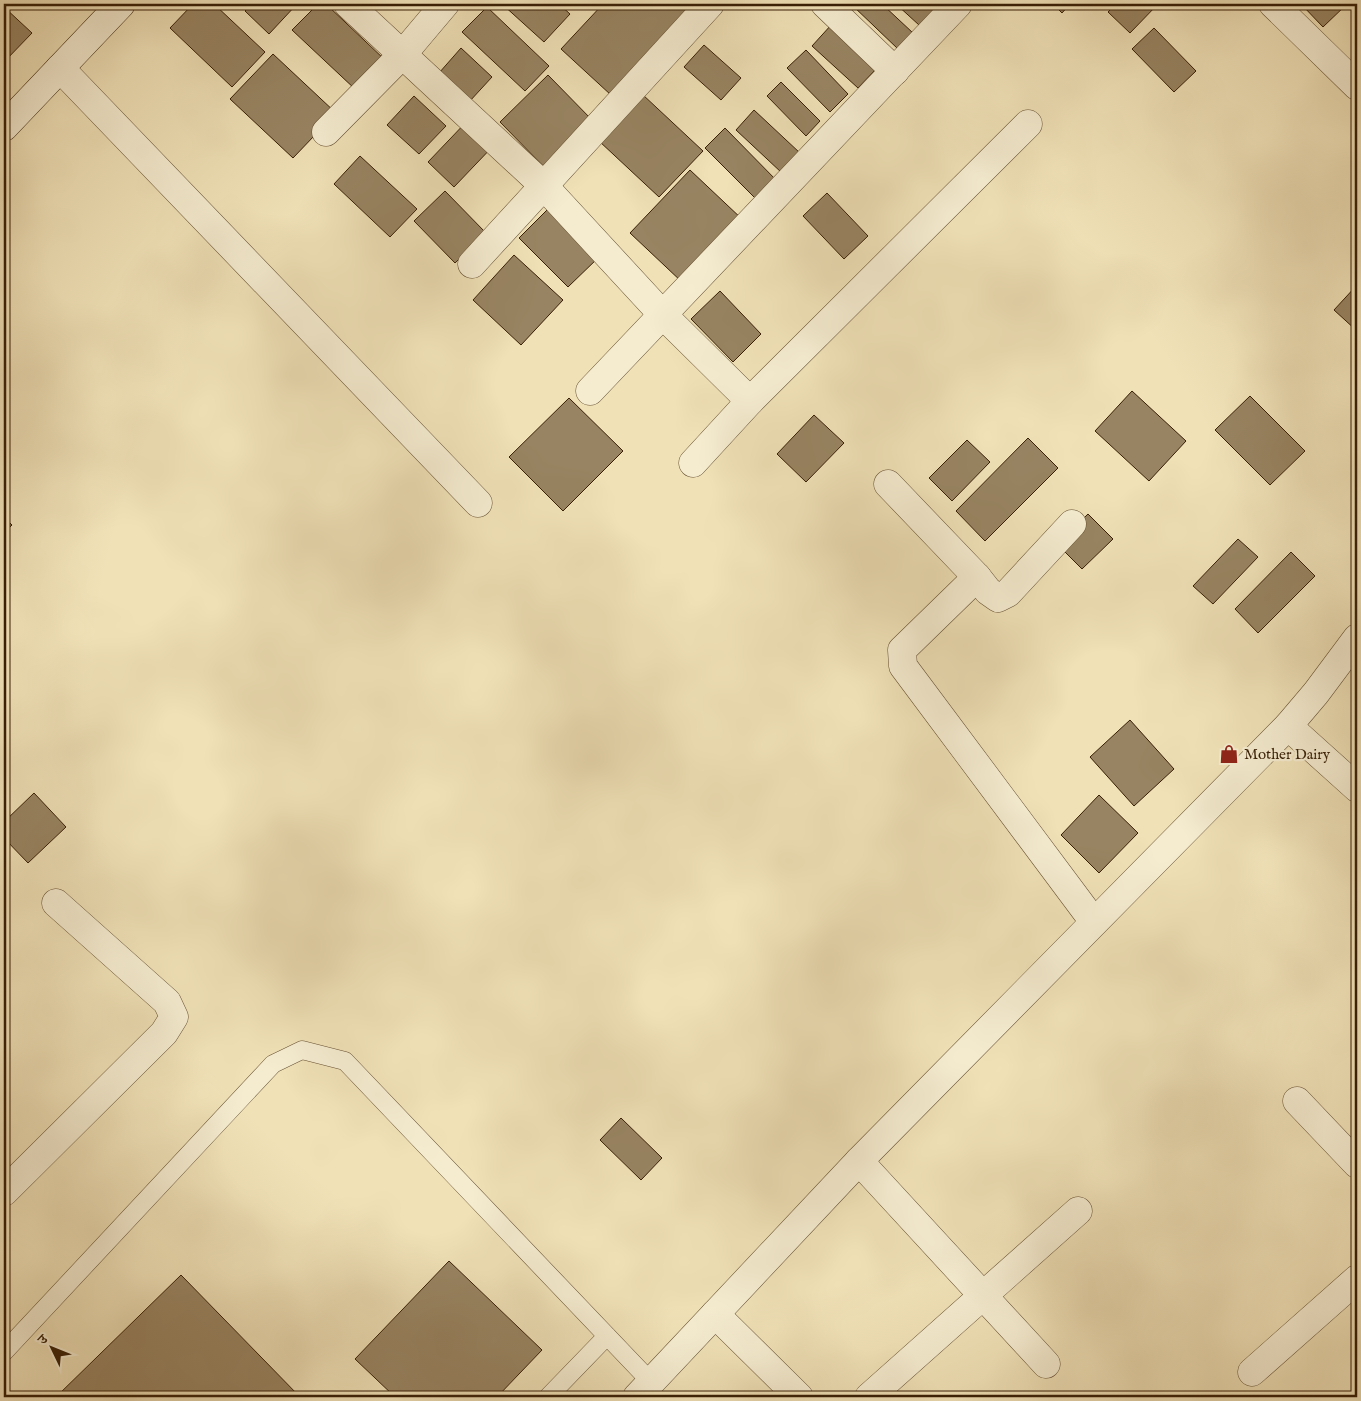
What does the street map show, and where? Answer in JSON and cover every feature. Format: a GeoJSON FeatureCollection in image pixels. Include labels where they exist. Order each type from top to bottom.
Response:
{"type":"FeatureCollection","features":[{"type":"Feature","properties":{"kind":"street"},"geometry":{"type":"LineString","coordinates":[[4,127],[122,4]]}},
{"type":"Feature","properties":{"kind":"street"},"geometry":{"type":"LineString","coordinates":[[348,4],[543,185],[663,315],[750,401]]}},
{"type":"Feature","properties":{"kind":"street"},"geometry":{"type":"LineString","coordinates":[[326,132],[402,55],[444,4]]}},
{"type":"Feature","properties":{"kind":"street"},"geometry":{"type":"LineString","coordinates":[[472,264],[710,4]]}},
{"type":"Feature","properties":{"kind":"street"},"geometry":{"type":"LineString","coordinates":[[825,4],[895,71]]}},
{"type":"Feature","properties":{"kind":"street"},"geometry":{"type":"LineString","coordinates":[[590,391],[958,4]]}},
{"type":"Feature","properties":{"kind":"street"},"geometry":{"type":"LineString","coordinates":[[1273,4],[1357,86]]}},
{"type":"Feature","properties":{"kind":"street"},"geometry":{"type":"LineString","coordinates":[[60,68],[478,503]]}},
{"type":"Feature","properties":{"kind":"street"},"geometry":{"type":"LineString","coordinates":[[693,463],[750,401],[1028,124]]}},
{"type":"Feature","properties":{"kind":"street"},"geometry":{"type":"LineString","coordinates":[[888,484],[977,577],[988,591],[998,598],[1008,593],[1072,524]]}},
{"type":"Feature","properties":{"kind":"street"},"geometry":{"type":"LineString","coordinates":[[977,577],[902,650],[903,666],[1094,922]]}},
{"type":"Feature","properties":{"kind":"street"},"geometry":{"type":"LineString","coordinates":[[644,1390],[859,1161],[1288,726],[1316,693],[1357,638]]}},
{"type":"Feature","properties":{"kind":"street"},"geometry":{"type":"LineString","coordinates":[[1288,726],[1357,788]]}},
{"type":"Feature","properties":{"kind":"street"},"geometry":{"type":"LineString","coordinates":[[4,1192],[164,1033],[174,1017],[167,1002],[56,903]]}},
{"type":"Feature","properties":{"kind":"street"},"geometry":{"type":"LineString","coordinates":[[1297,1101],[1357,1164]]}},
{"type":"Feature","properties":{"kind":"street"},"geometry":{"type":"LineString","coordinates":[[859,1161],[1046,1364]]}},
{"type":"Feature","properties":{"kind":"street"},"geometry":{"type":"LineString","coordinates":[[869,1397],[1078,1211]]}},
{"type":"Feature","properties":{"kind":"street"},"geometry":{"type":"LineString","coordinates":[[1252,1372],[1357,1279]]}},
{"type":"Feature","properties":{"kind":"street"},"geometry":{"type":"LineString","coordinates":[[715,1314],[799,1397]]}},
{"type":"Feature","properties":{"kind":"lane"},"geometry":{"type":"LineString","coordinates":[[4,1352],[273,1064],[302,1050],[345,1061],[607,1336],[644,1390]]}},
{"type":"Feature","properties":{"kind":"lane"},"geometry":{"type":"LineString","coordinates":[[548,1397],[607,1336]]}},
{"type":"Feature","properties":{"kind":"building"},"geometry":{"type":"Polygon","coordinates":[[[193,4],[214,4],[265,52],[232,87],[170,28],[193,4]]]}},
{"type":"Feature","properties":{"kind":"building"},"geometry":{"type":"Polygon","coordinates":[[[252,4],[297,4],[269,34],[245,11],[252,4]]]}},
{"type":"Feature","properties":{"kind":"building"},"geometry":{"type":"Polygon","coordinates":[[[318,4],[326,4],[385,60],[356,90],[292,30],[318,4]]]}},
{"type":"Feature","properties":{"kind":"building"},"geometry":{"type":"Polygon","coordinates":[[[502,4],[559,4],[570,14],[544,42],[502,4]]]}},
{"type":"Feature","properties":{"kind":"building"},"geometry":{"type":"Polygon","coordinates":[[[603,4],[679,4],[688,12],[611,95],[561,49],[603,4]]]}},
{"type":"Feature","properties":{"kind":"building"},"geometry":{"type":"Polygon","coordinates":[[[853,4],[882,4],[913,33],[898,49],[853,4]]]}},
{"type":"Feature","properties":{"kind":"building"},"geometry":{"type":"Polygon","coordinates":[[[896,4],[931,4],[936,8],[919,25],[896,4]]]}},
{"type":"Feature","properties":{"kind":"building"},"geometry":{"type":"Polygon","coordinates":[[[1053,4],[1070,4],[1062,13],[1053,4]]]}},
{"type":"Feature","properties":{"kind":"building"},"geometry":{"type":"Polygon","coordinates":[[[1116,4],[1158,4],[1130,33],[1108,12],[1116,4]]]}},
{"type":"Feature","properties":{"kind":"building"},"geometry":{"type":"Polygon","coordinates":[[[1301,4],[1347,4],[1323,27],[1301,4]]]}},
{"type":"Feature","properties":{"kind":"building"},"geometry":{"type":"Polygon","coordinates":[[[4,7],[32,33],[4,62],[4,7]]]}},
{"type":"Feature","properties":{"kind":"building"},"geometry":{"type":"Polygon","coordinates":[[[487,7],[549,66],[525,91],[462,32],[487,7]]]}},
{"type":"Feature","properties":{"kind":"building"},"geometry":{"type":"Polygon","coordinates":[[[832,24],[878,67],[858,88],[812,46],[832,24]]]}},
{"type":"Feature","properties":{"kind":"building"},"geometry":{"type":"Polygon","coordinates":[[[1154,28],[1196,71],[1174,92],[1132,49],[1154,28]]]}},
{"type":"Feature","properties":{"kind":"building"},"geometry":{"type":"Polygon","coordinates":[[[704,45],[741,78],[721,100],[684,67],[704,45]]]}},
{"type":"Feature","properties":{"kind":"building"},"geometry":{"type":"Polygon","coordinates":[[[461,48],[492,77],[469,102],[439,73],[461,48]]]}},
{"type":"Feature","properties":{"kind":"building"},"geometry":{"type":"Polygon","coordinates":[[[806,50],[848,94],[830,112],[787,68],[806,50]]]}},
{"type":"Feature","properties":{"kind":"building"},"geometry":{"type":"Polygon","coordinates":[[[273,54],[336,113],[293,158],[230,99],[273,54]]]}},
{"type":"Feature","properties":{"kind":"building"},"geometry":{"type":"Polygon","coordinates":[[[548,75],[594,122],[546,169],[500,122],[548,75]]]}},
{"type":"Feature","properties":{"kind":"building"},"geometry":{"type":"Polygon","coordinates":[[[781,82],[820,121],[806,136],[767,96],[781,82]]]}},
{"type":"Feature","properties":{"kind":"building"},"geometry":{"type":"Polygon","coordinates":[[[642,94],[703,151],[659,197],[599,141],[642,94]]]}},
{"type":"Feature","properties":{"kind":"building"},"geometry":{"type":"Polygon","coordinates":[[[414,96],[446,126],[419,154],[387,125],[414,96]]]}},
{"type":"Feature","properties":{"kind":"building"},"geometry":{"type":"Polygon","coordinates":[[[754,110],[800,153],[782,173],[736,130],[754,110]]]}},
{"type":"Feature","properties":{"kind":"building"},"geometry":{"type":"Polygon","coordinates":[[[470,118],[496,143],[454,187],[428,162],[470,118]]]}},
{"type":"Feature","properties":{"kind":"building"},"geometry":{"type":"Polygon","coordinates":[[[725,128],[779,183],[759,202],[705,148],[725,128]]]}},
{"type":"Feature","properties":{"kind":"building"},"geometry":{"type":"Polygon","coordinates":[[[360,156],[417,209],[390,237],[334,184],[360,156]]]}},
{"type":"Feature","properties":{"kind":"building"},"geometry":{"type":"Polygon","coordinates":[[[690,170],[743,220],[683,283],[630,233],[690,170]]]}},
{"type":"Feature","properties":{"kind":"building"},"geometry":{"type":"Polygon","coordinates":[[[445,191],[486,233],[455,263],[414,221],[445,191]]]}},
{"type":"Feature","properties":{"kind":"building"},"geometry":{"type":"Polygon","coordinates":[[[827,193],[868,236],[844,259],[803,216],[827,193]]]}},
{"type":"Feature","properties":{"kind":"building"},"geometry":{"type":"Polygon","coordinates":[[[549,208],[599,257],[568,287],[519,238],[549,208]]]}},
{"type":"Feature","properties":{"kind":"building"},"geometry":{"type":"Polygon","coordinates":[[[514,255],[563,300],[521,345],[473,300],[514,255]]]}},
{"type":"Feature","properties":{"kind":"building"},"geometry":{"type":"Polygon","coordinates":[[[1357,285],[1357,331],[1334,310],[1357,285]]]}},
{"type":"Feature","properties":{"kind":"building"},"geometry":{"type":"Polygon","coordinates":[[[720,291],[761,334],[733,362],[691,319],[720,291]]]}},
{"type":"Feature","properties":{"kind":"building"},"geometry":{"type":"Polygon","coordinates":[[[1132,391],[1186,441],[1149,481],[1095,431],[1132,391]]]}},
{"type":"Feature","properties":{"kind":"building"},"geometry":{"type":"Polygon","coordinates":[[[1250,396],[1305,451],[1270,485],[1215,430],[1250,396]]]}},
{"type":"Feature","properties":{"kind":"building"},"geometry":{"type":"Polygon","coordinates":[[[569,398],[623,451],[563,511],[509,457],[569,398]]]}},
{"type":"Feature","properties":{"kind":"building"},"geometry":{"type":"Polygon","coordinates":[[[814,415],[844,443],[806,482],[777,454],[814,415]]]}},
{"type":"Feature","properties":{"kind":"building"},"geometry":{"type":"Polygon","coordinates":[[[1028,438],[1058,468],[985,541],[956,511],[1028,438]]]}},
{"type":"Feature","properties":{"kind":"building"},"geometry":{"type":"Polygon","coordinates":[[[967,440],[990,462],[952,501],[929,478],[967,440]]]}},
{"type":"Feature","properties":{"kind":"building"},"geometry":{"type":"Polygon","coordinates":[[[1088,514],[1113,539],[1082,569],[1057,544],[1088,514]]]}},
{"type":"Feature","properties":{"kind":"building"},"geometry":{"type":"Polygon","coordinates":[[[4,517],[12,525],[4,533],[4,517]]]}},
{"type":"Feature","properties":{"kind":"building"},"geometry":{"type":"Polygon","coordinates":[[[1238,539],[1258,557],[1213,604],[1193,586],[1238,539]]]}},
{"type":"Feature","properties":{"kind":"building"},"geometry":{"type":"Polygon","coordinates":[[[1291,552],[1315,576],[1258,633],[1235,609],[1291,552]]]}},
{"type":"Feature","properties":{"kind":"building"},"geometry":{"type":"Polygon","coordinates":[[[1130,720],[1174,769],[1134,806],[1090,757],[1130,720]]]}},
{"type":"Feature","properties":{"kind":"building"},"geometry":{"type":"Polygon","coordinates":[[[34,793],[66,827],[28,863],[4,838],[4,822],[34,793]]]}},
{"type":"Feature","properties":{"kind":"building"},"geometry":{"type":"Polygon","coordinates":[[[1099,795],[1138,833],[1099,873],[1061,835],[1099,795]]]}},
{"type":"Feature","properties":{"kind":"building"},"geometry":{"type":"Polygon","coordinates":[[[621,1118],[662,1158],[641,1180],[600,1140],[621,1118]]]}},
{"type":"Feature","properties":{"kind":"building"},"geometry":{"type":"Polygon","coordinates":[[[449,1261],[542,1350],[497,1397],[395,1397],[355,1359],[449,1261]]]}},
{"type":"Feature","properties":{"kind":"building"},"geometry":{"type":"Polygon","coordinates":[[[181,1275],[300,1397],[56,1397],[181,1275]]]}},
{"type":"Feature","properties":{"kind":"place","name":"Mother Dairy"},"geometry":{"type":"Point","coordinates":[1229,754]}}]}
